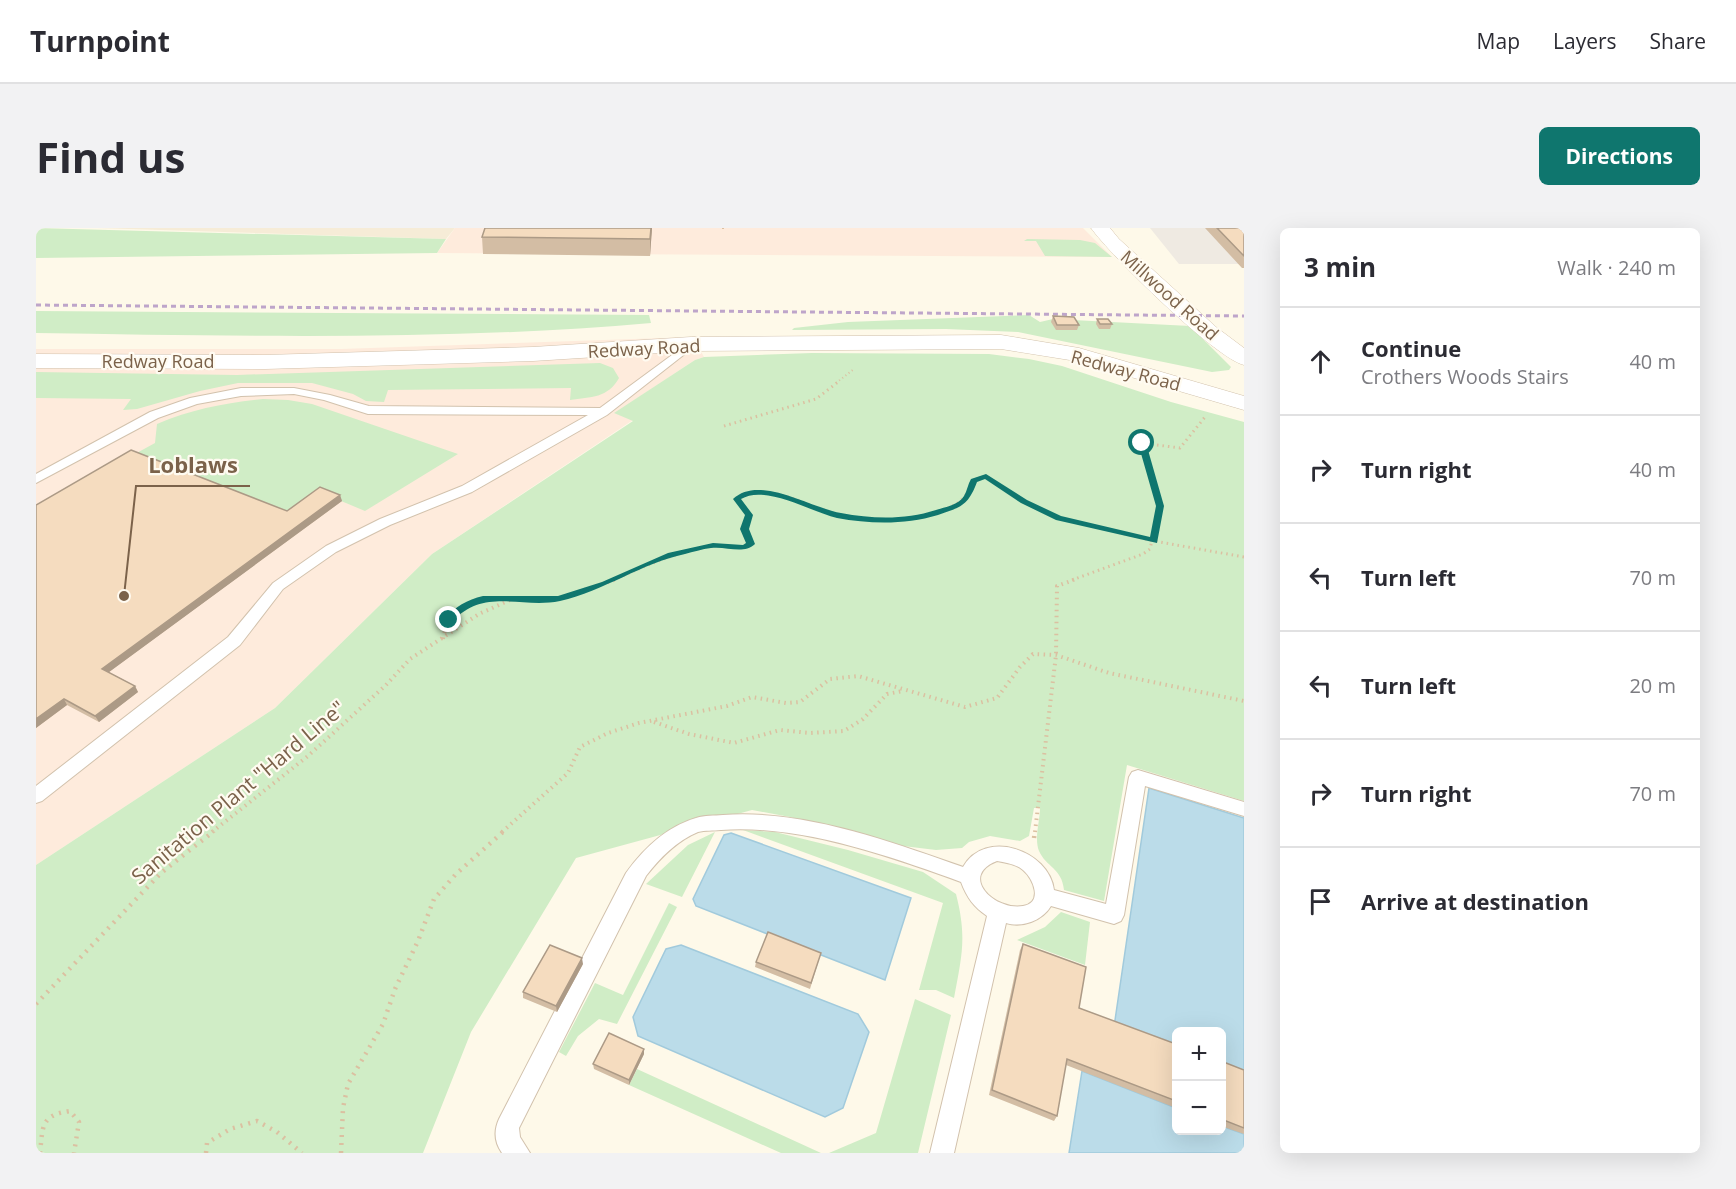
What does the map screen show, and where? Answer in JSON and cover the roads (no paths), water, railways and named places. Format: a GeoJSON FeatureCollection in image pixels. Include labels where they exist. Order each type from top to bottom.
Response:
{"type":"FeatureCollection","features":[{"type":"Feature","properties":{"kind":"street","name":"Millwood Road"},"geometry":{"type":"LineString","coordinates":[[1100,228],[1112,243],[1208,332],[1244,358]]}},
{"type":"Feature","properties":{"kind":"street","name":"Millwood Road"},"geometry":{"type":"LineString","coordinates":[[1123,228],[1147,251]]}},
{"type":"Feature","properties":{"kind":"street","name":"Millwood Road"},"geometry":{"type":"LineString","coordinates":[[1223,319],[1244,337]]}},
{"type":"Feature","properties":{"kind":"street","name":"Redway Road"},"geometry":{"type":"LineString","coordinates":[[36,361],[265,362],[533,354],[691,345],[1001,342],[1079,355],[1244,403]]}},
{"type":"Feature","properties":{"kind":"street"},"geometry":{"type":"LineString","coordinates":[[1167,381],[1244,380]]}},
{"type":"Feature","properties":{"kind":"lane"},"geometry":{"type":"LineString","coordinates":[[36,796],[234,641],[278,586],[331,549],[385,522],[467,489],[625,398],[691,345]]}},
{"type":"Feature","properties":{"kind":"lane"},"geometry":{"type":"LineString","coordinates":[[36,479],[154,415],[194,401],[241,392],[294,390],[368,410],[603,411]]}},
{"type":"Feature","properties":{"kind":"lane"},"geometry":{"type":"LineString","coordinates":[[1046,896],[1114,915],[1138,777],[1244,810]]}},
{"type":"Feature","properties":{"kind":"lane"},"geometry":{"type":"LineString","coordinates":[[518,1153],[508,1142],[507,1127],[633,879],[648,856],[669,838],[696,825],[730,821],[770,822],[833,835],[928,861],[969,877]]}},
{"type":"Feature","properties":{"kind":"lane"},"geometry":{"type":"LineString","coordinates":[[986,855],[1009,855],[1026,862],[1041,875],[1046,896],[1042,905],[1034,912],[1011,916],[998,912],[977,897],[971,887],[969,877],[971,868],[986,855]]}},
{"type":"Feature","properties":{"kind":"lane"},"geometry":{"type":"LineString","coordinates":[[942,1153],[998,912]]}},
{"type":"Feature","properties":{"kind":"water"},"geometry":{"type":"Polygon","coordinates":[[[1149,788],[1244,818],[1244,1076],[1226,1069],[1226,1027],[1172,1027],[1172,1049],[1114,1027],[1149,788]]]}},
{"type":"Feature","properties":{"kind":"water"},"geometry":{"type":"Polygon","coordinates":[[[731,833],[911,898],[885,980],[696,906],[693,899],[724,835],[731,833]]]}},
{"type":"Feature","properties":{"kind":"water"},"geometry":{"type":"Polygon","coordinates":[[[681,945],[858,1014],[869,1032],[843,1108],[825,1117],[638,1036],[633,1017],[666,949],[681,945]]]}},
{"type":"Feature","properties":{"kind":"water"},"geometry":{"type":"Polygon","coordinates":[[[1082,1071],[1172,1106],[1172,1135],[1226,1135],[1226,1127],[1244,1134],[1244,1153],[1069,1153],[1082,1071]]]}},
{"type":"Feature","properties":{"kind":"railway"},"geometry":{"type":"LineString","coordinates":[[36,305],[1244,316]]}},
{"type":"Feature","properties":{"kind":"place","name":"Loblaws"},"geometry":{"type":"Point","coordinates":[124,596]}}]}
